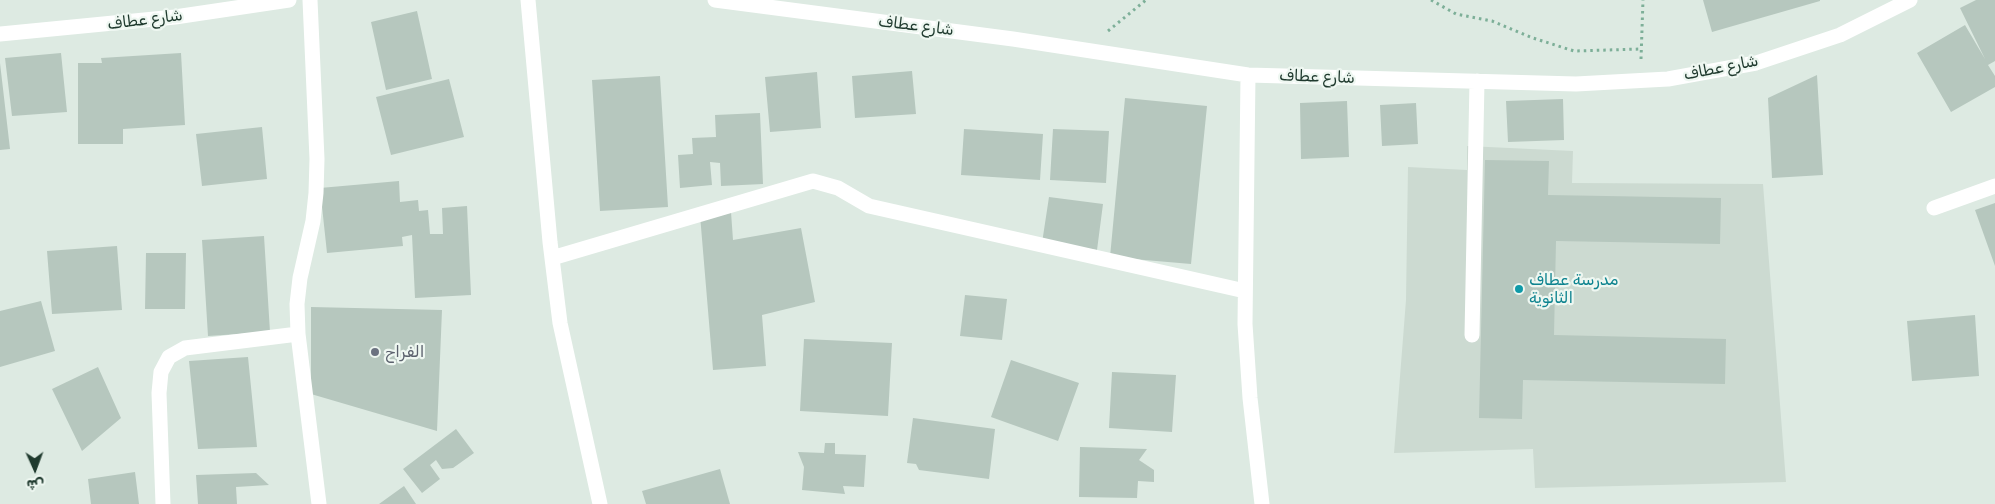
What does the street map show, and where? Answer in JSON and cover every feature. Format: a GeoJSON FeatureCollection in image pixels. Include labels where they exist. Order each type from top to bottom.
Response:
{"type":"FeatureCollection","features":[{"type":"Feature","properties":{"kind":"street","name":"شارع عطاف"},"geometry":{"type":"LineString","coordinates":[[0,34],[175,17],[289,0]]}},
{"type":"Feature","properties":{"kind":"street"},"geometry":{"type":"LineString","coordinates":[[310,0],[317,159],[316,193],[313,222],[300,278],[297,304],[298,334],[319,504]]}},
{"type":"Feature","properties":{"kind":"street"},"geometry":{"type":"LineString","coordinates":[[528,0],[552,258],[560,323],[600,504]]}},
{"type":"Feature","properties":{"kind":"street","name":"شارع عطاف"},"geometry":{"type":"LineString","coordinates":[[715,0],[1013,39],[1248,75],[1576,84],[1668,79],[1756,63],[1840,35],[1910,0]]}},
{"type":"Feature","properties":{"kind":"street"},"geometry":{"type":"LineString","coordinates":[[1248,75],[1245,324],[1250,398],[1262,504]]}},
{"type":"Feature","properties":{"kind":"street"},"geometry":{"type":"LineString","coordinates":[[1472,335],[1477,81]]}},
{"type":"Feature","properties":{"kind":"street"},"geometry":{"type":"LineString","coordinates":[[552,258],[813,181],[838,188],[869,206],[1245,291]]}},
{"type":"Feature","properties":{"kind":"street"},"geometry":{"type":"LineString","coordinates":[[1934,208],[1995,186]]}},
{"type":"Feature","properties":{"kind":"street"},"geometry":{"type":"LineString","coordinates":[[163,504],[160,393],[161,372],[169,356],[185,348],[298,334]]}},
{"type":"Feature","properties":{"kind":"path"},"geometry":{"type":"LineString","coordinates":[[1084,50],[1146,0]]}},
{"type":"Feature","properties":{"kind":"path"},"geometry":{"type":"LineString","coordinates":[[1431,0],[1456,14],[1492,21],[1533,38],[1574,51],[1640,49]]}},
{"type":"Feature","properties":{"kind":"path"},"geometry":{"type":"LineString","coordinates":[[1642,0],[1640,49],[1642,80]]}},
{"type":"Feature","properties":{"kind":"shaded area"},"geometry":{"type":"Polygon","coordinates":[[[1467,146],[1573,151],[1572,183],[1763,184],[1786,482],[1535,488],[1533,449],[1394,453],[1406,300],[1408,167],[1467,170],[1467,146]]]}},
{"type":"Feature","properties":{"kind":"building"},"geometry":{"type":"Polygon","coordinates":[[[1703,0],[1820,0],[1820,1],[1712,32],[1703,0]]]}},
{"type":"Feature","properties":{"kind":"building"},"geometry":{"type":"Polygon","coordinates":[[[1976,0],[1995,0],[1995,61],[1988,65],[1995,76],[1995,87],[1951,112],[1917,53],[1965,25],[1985,59],[1960,8],[1976,0]]]}},
{"type":"Feature","properties":{"kind":"building"},"geometry":{"type":"Polygon","coordinates":[[[417,11],[432,79],[386,90],[371,22],[417,11]]]}},
{"type":"Feature","properties":{"kind":"building"},"geometry":{"type":"Polygon","coordinates":[[[61,53],[67,112],[12,116],[5,58],[61,53]]]}},
{"type":"Feature","properties":{"kind":"building"},"geometry":{"type":"Polygon","coordinates":[[[181,53],[185,125],[123,129],[123,144],[78,144],[78,63],[102,63],[101,58],[181,53]]]}},
{"type":"Feature","properties":{"kind":"building"},"geometry":{"type":"Polygon","coordinates":[[[0,63],[10,149],[0,150],[0,63]]]}},
{"type":"Feature","properties":{"kind":"building"},"geometry":{"type":"Polygon","coordinates":[[[912,71],[916,114],[855,118],[852,76],[912,71]]]}},
{"type":"Feature","properties":{"kind":"building"},"geometry":{"type":"Polygon","coordinates":[[[817,72],[821,128],[770,132],[765,77],[817,72]]]}},
{"type":"Feature","properties":{"kind":"building"},"geometry":{"type":"Polygon","coordinates":[[[1817,75],[1823,175],[1772,178],[1768,98],[1817,75]]]}},
{"type":"Feature","properties":{"kind":"building"},"geometry":{"type":"Polygon","coordinates":[[[660,76],[668,207],[600,211],[592,80],[660,76]]]}},
{"type":"Feature","properties":{"kind":"building"},"geometry":{"type":"Polygon","coordinates":[[[449,79],[464,137],[391,155],[376,97],[449,79]]]}},
{"type":"Feature","properties":{"kind":"building"},"geometry":{"type":"Polygon","coordinates":[[[1125,98],[1207,106],[1191,264],[1110,257],[1125,98]]]}},
{"type":"Feature","properties":{"kind":"building"},"geometry":{"type":"Polygon","coordinates":[[[1563,99],[1564,140],[1508,142],[1506,101],[1563,99]]]}},
{"type":"Feature","properties":{"kind":"building"},"geometry":{"type":"Polygon","coordinates":[[[1347,101],[1349,157],[1301,159],[1300,103],[1347,101]]]}},
{"type":"Feature","properties":{"kind":"building"},"geometry":{"type":"Polygon","coordinates":[[[1416,103],[1418,144],[1382,146],[1380,105],[1416,103]]]}},
{"type":"Feature","properties":{"kind":"building"},"geometry":{"type":"Polygon","coordinates":[[[760,113],[763,184],[721,186],[720,163],[710,162],[712,185],[680,188],[678,155],[693,154],[692,138],[716,137],[715,115],[760,113]]]}},
{"type":"Feature","properties":{"kind":"building"},"geometry":{"type":"Polygon","coordinates":[[[262,127],[267,179],[202,186],[196,134],[262,127]]]}},
{"type":"Feature","properties":{"kind":"building"},"geometry":{"type":"Polygon","coordinates":[[[964,129],[1043,134],[1040,180],[961,175],[964,129]]]}},
{"type":"Feature","properties":{"kind":"building"},"geometry":{"type":"Polygon","coordinates":[[[1053,129],[1109,131],[1106,183],[1050,180],[1053,129]]]}},
{"type":"Feature","properties":{"kind":"building","name":"مدرسة عطاف الثانوية"},"geometry":{"type":"Polygon","coordinates":[[[1485,160],[1549,161],[1548,195],[1721,198],[1720,244],[1556,241],[1554,335],[1726,339],[1725,384],[1523,380],[1522,419],[1479,418],[1485,160]]]}},
{"type":"Feature","properties":{"kind":"building"},"geometry":{"type":"Polygon","coordinates":[[[399,181],[400,202],[418,200],[419,211],[428,210],[430,234],[443,234],[442,208],[467,206],[471,295],[415,298],[412,235],[402,237],[403,246],[327,253],[320,188],[399,181]]]}},
{"type":"Feature","properties":{"kind":"building"},"geometry":{"type":"Polygon","coordinates":[[[1049,197],[1103,204],[1097,250],[1042,243],[1049,197]]]}},
{"type":"Feature","properties":{"kind":"building"},"geometry":{"type":"Polygon","coordinates":[[[1995,203],[1995,266],[1975,210],[1995,203]]]}},
{"type":"Feature","properties":{"kind":"building"},"geometry":{"type":"Polygon","coordinates":[[[731,212],[733,240],[801,228],[815,302],[762,315],[766,366],[713,370],[700,215],[731,212]]]}},
{"type":"Feature","properties":{"kind":"building"},"geometry":{"type":"Polygon","coordinates":[[[264,236],[270,332],[208,336],[202,240],[264,236]]]}},
{"type":"Feature","properties":{"kind":"building"},"geometry":{"type":"Polygon","coordinates":[[[117,246],[122,310],[52,314],[47,251],[117,246]]]}},
{"type":"Feature","properties":{"kind":"building"},"geometry":{"type":"Polygon","coordinates":[[[146,253],[186,253],[185,309],[145,309],[146,253]]]}},
{"type":"Feature","properties":{"kind":"building"},"geometry":{"type":"Polygon","coordinates":[[[965,295],[1007,299],[1002,340],[960,336],[965,295]]]}},
{"type":"Feature","properties":{"kind":"building"},"geometry":{"type":"Polygon","coordinates":[[[41,301],[55,351],[0,367],[0,311],[41,301]]]}},
{"type":"Feature","properties":{"kind":"building","name":"الفراح"},"geometry":{"type":"Polygon","coordinates":[[[311,307],[442,310],[437,431],[311,394],[311,307]]]}},
{"type":"Feature","properties":{"kind":"building"},"geometry":{"type":"Polygon","coordinates":[[[1975,315],[1979,376],[1912,381],[1907,321],[1975,315]]]}},
{"type":"Feature","properties":{"kind":"building"},"geometry":{"type":"Polygon","coordinates":[[[804,339],[892,343],[888,416],[800,411],[804,339]]]}},
{"type":"Feature","properties":{"kind":"building"},"geometry":{"type":"Polygon","coordinates":[[[248,357],[257,447],[198,449],[189,361],[248,357]]]}},
{"type":"Feature","properties":{"kind":"building"},"geometry":{"type":"Polygon","coordinates":[[[1011,360],[1079,383],[1058,441],[991,417],[1011,360]]]}},
{"type":"Feature","properties":{"kind":"building"},"geometry":{"type":"Polygon","coordinates":[[[98,367],[121,418],[82,451],[52,389],[98,367]]]}},
{"type":"Feature","properties":{"kind":"building"},"geometry":{"type":"Polygon","coordinates":[[[1112,372],[1176,375],[1172,432],[1109,428],[1112,372]]]}},
{"type":"Feature","properties":{"kind":"building"},"geometry":{"type":"Polygon","coordinates":[[[913,418],[995,429],[989,479],[919,470],[916,464],[907,463],[913,418]]]}},
{"type":"Feature","properties":{"kind":"building"},"geometry":{"type":"Polygon","coordinates":[[[456,429],[474,453],[453,468],[442,469],[436,460],[430,465],[440,479],[422,493],[403,469],[456,429]]]}},
{"type":"Feature","properties":{"kind":"building"},"geometry":{"type":"Polygon","coordinates":[[[825,443],[835,443],[835,454],[866,455],[864,487],[843,486],[845,494],[802,490],[804,467],[798,452],[824,453],[825,443]]]}},
{"type":"Feature","properties":{"kind":"building"},"geometry":{"type":"Polygon","coordinates":[[[1080,447],[1147,449],[1139,460],[1154,470],[1154,482],[1138,481],[1137,498],[1079,497],[1080,447]]]}},
{"type":"Feature","properties":{"kind":"building"},"geometry":{"type":"Polygon","coordinates":[[[720,469],[730,504],[646,504],[642,491],[720,469]]]}},
{"type":"Feature","properties":{"kind":"building"},"geometry":{"type":"Polygon","coordinates":[[[135,472],[139,504],[91,504],[88,479],[135,472]]]}},
{"type":"Feature","properties":{"kind":"building"},"geometry":{"type":"Polygon","coordinates":[[[256,473],[269,485],[236,487],[237,504],[198,504],[196,475],[256,473]]]}},
{"type":"Feature","properties":{"kind":"building"},"geometry":{"type":"Polygon","coordinates":[[[404,486],[416,504],[379,504],[404,486]]]}},
{"type":"Feature","properties":{"kind":"place","name":"مدرسة عطاف الثانوية"},"geometry":{"type":"Point","coordinates":[1519,289]}},
{"type":"Feature","properties":{"kind":"place","name":"الفراح"},"geometry":{"type":"Point","coordinates":[375,352]}}]}
